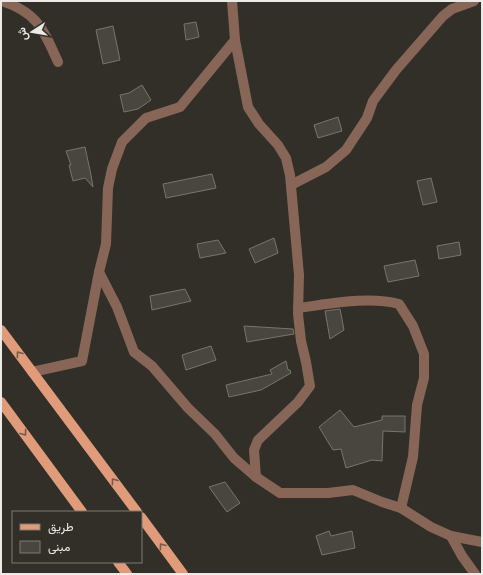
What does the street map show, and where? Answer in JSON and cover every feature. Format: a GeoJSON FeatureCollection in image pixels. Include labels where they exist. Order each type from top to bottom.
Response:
{"type":"FeatureCollection","features":[{"type":"Feature","properties":{"kind":"main road"},"geometry":{"type":"LineString","coordinates":[[1,330],[136,511]]}},
{"type":"Feature","properties":{"kind":"main road"},"geometry":{"type":"LineString","coordinates":[[1,402],[81,511]]}},
{"type":"Feature","properties":{"kind":"main road"},"geometry":{"type":"LineString","coordinates":[[142,519],[183,574]]}},
{"type":"Feature","properties":{"kind":"main road"},"geometry":{"type":"LineString","coordinates":[[119,563],[127,574]]}},
{"type":"Feature","properties":{"kind":"street"},"geometry":{"type":"LineString","coordinates":[[2,1],[18,6],[34,18],[45,34],[58,62]]}},
{"type":"Feature","properties":{"kind":"street"},"geometry":{"type":"LineString","coordinates":[[232,1],[235,40],[248,107],[259,124],[278,145],[286,158],[291,185],[299,274],[298,308],[301,341],[310,386],[298,402],[258,440],[254,450],[256,477]]}},
{"type":"Feature","properties":{"kind":"street"},"geometry":{"type":"LineString","coordinates":[[291,185],[326,167],[346,150],[367,118],[373,101],[396,70],[443,16],[452,9],[474,1]]}},
{"type":"Feature","properties":{"kind":"street"},"geometry":{"type":"LineString","coordinates":[[32,372],[82,361],[99,272],[106,244],[108,188],[112,169],[122,142],[146,118],[180,107],[235,40]]}},
{"type":"Feature","properties":{"kind":"street"},"geometry":{"type":"LineString","coordinates":[[99,272],[117,307],[134,352],[152,366],[188,408],[215,434],[234,458],[256,477],[280,493],[328,493],[353,490],[401,508],[431,527],[451,536],[482,542]]}},
{"type":"Feature","properties":{"kind":"street"},"geometry":{"type":"LineString","coordinates":[[298,308],[372,300],[387,301],[399,304],[410,321],[424,354],[424,378],[417,405],[413,457],[401,508]]}},
{"type":"Feature","properties":{"kind":"street"},"geometry":{"type":"LineString","coordinates":[[451,536],[462,556],[475,574]]}},
{"type":"Feature","properties":{"kind":"building"},"geometry":{"type":"Polygon","coordinates":[[[196,22],[199,37],[186,40],[184,24],[196,22]]]}},
{"type":"Feature","properties":{"kind":"building"},"geometry":{"type":"Polygon","coordinates":[[[113,26],[120,60],[103,64],[96,30],[113,26]]]}},
{"type":"Feature","properties":{"kind":"building"},"geometry":{"type":"Polygon","coordinates":[[[142,85],[151,100],[138,109],[124,112],[120,95],[129,93],[142,85]]]}},
{"type":"Feature","properties":{"kind":"building"},"geometry":{"type":"Polygon","coordinates":[[[338,117],[342,131],[318,138],[314,125],[338,117]]]}},
{"type":"Feature","properties":{"kind":"building"},"geometry":{"type":"Polygon","coordinates":[[[85,147],[93,187],[85,178],[73,181],[69,165],[71,165],[66,151],[85,147]]]}},
{"type":"Feature","properties":{"kind":"building"},"geometry":{"type":"Polygon","coordinates":[[[212,174],[216,188],[166,198],[163,184],[212,174]]]}},
{"type":"Feature","properties":{"kind":"building"},"geometry":{"type":"Polygon","coordinates":[[[431,178],[437,202],[423,205],[417,181],[431,178]]]}},
{"type":"Feature","properties":{"kind":"building"},"geometry":{"type":"Polygon","coordinates":[[[274,238],[278,253],[255,263],[249,249],[274,238]]]}},
{"type":"Feature","properties":{"kind":"building"},"geometry":{"type":"Polygon","coordinates":[[[218,240],[226,253],[200,258],[197,244],[218,240]]]}},
{"type":"Feature","properties":{"kind":"building"},"geometry":{"type":"Polygon","coordinates":[[[459,242],[461,255],[439,259],[437,246],[459,242]]]}},
{"type":"Feature","properties":{"kind":"building"},"geometry":{"type":"Polygon","coordinates":[[[415,260],[419,276],[388,282],[384,266],[415,260]]]}},
{"type":"Feature","properties":{"kind":"building"},"geometry":{"type":"Polygon","coordinates":[[[185,289],[191,301],[152,310],[150,296],[185,289]]]}},
{"type":"Feature","properties":{"kind":"building"},"geometry":{"type":"Polygon","coordinates":[[[340,309],[344,330],[330,339],[325,311],[340,309]]]}},
{"type":"Feature","properties":{"kind":"building"},"geometry":{"type":"Polygon","coordinates":[[[244,326],[293,329],[294,334],[247,342],[244,326]]]}},
{"type":"Feature","properties":{"kind":"building"},"geometry":{"type":"Polygon","coordinates":[[[211,346],[216,360],[186,370],[182,355],[211,346]]]}},
{"type":"Feature","properties":{"kind":"building"},"geometry":{"type":"Polygon","coordinates":[[[286,361],[288,370],[290,370],[291,373],[261,390],[229,397],[226,385],[272,374],[270,370],[286,361]]]}},
{"type":"Feature","properties":{"kind":"building"},"geometry":{"type":"Polygon","coordinates":[[[340,410],[354,427],[382,420],[382,416],[405,416],[405,432],[383,431],[382,461],[372,460],[346,468],[341,449],[333,450],[319,427],[340,410]]]}},
{"type":"Feature","properties":{"kind":"building"},"geometry":{"type":"Polygon","coordinates":[[[225,482],[240,503],[227,512],[209,487],[225,482]]]}},
{"type":"Feature","properties":{"kind":"building"},"geometry":{"type":"Polygon","coordinates":[[[329,531],[331,536],[352,531],[355,548],[322,555],[316,536],[329,531]]]}}]}
